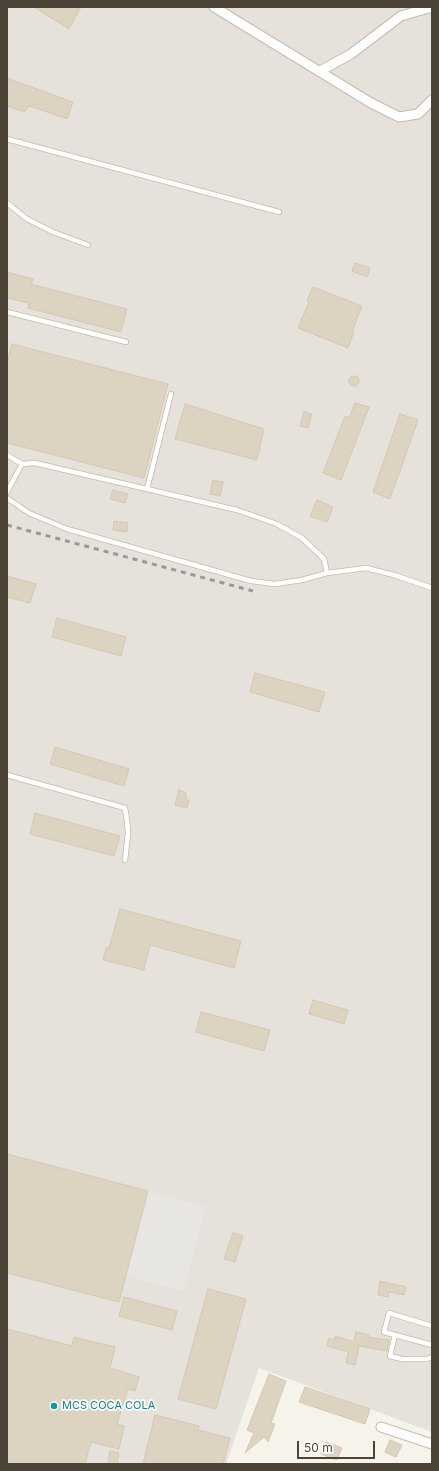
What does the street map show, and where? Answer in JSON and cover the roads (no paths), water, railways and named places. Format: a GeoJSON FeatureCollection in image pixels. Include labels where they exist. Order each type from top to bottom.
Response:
{"type":"FeatureCollection","features":[{"type":"Feature","properties":{"kind":"street"},"geometry":{"type":"LineString","coordinates":[[214,7],[371,103],[399,117],[418,114],[432,100]]}},
{"type":"Feature","properties":{"kind":"street"},"geometry":{"type":"LineString","coordinates":[[320,71],[351,54],[401,16],[432,7]]}},
{"type":"Feature","properties":{"kind":"street"},"geometry":{"type":"LineString","coordinates":[[381,1427],[432,1444]]}},
{"type":"Feature","properties":{"kind":"lane"},"geometry":{"type":"LineString","coordinates":[[7,139],[279,212]]}},
{"type":"Feature","properties":{"kind":"lane"},"geometry":{"type":"LineString","coordinates":[[7,203],[28,219],[53,232],[88,246]]}},
{"type":"Feature","properties":{"kind":"lane"},"geometry":{"type":"LineString","coordinates":[[7,312],[126,342]]}},
{"type":"Feature","properties":{"kind":"lane"},"geometry":{"type":"LineString","coordinates":[[147,489],[171,394]]}},
{"type":"Feature","properties":{"kind":"lane"},"geometry":{"type":"LineString","coordinates":[[7,456],[22,464],[35,462],[236,510],[277,524],[302,538],[324,559],[327,572]]}},
{"type":"Feature","properties":{"kind":"lane"},"geometry":{"type":"LineString","coordinates":[[7,492],[22,464]]}},
{"type":"Feature","properties":{"kind":"lane"},"geometry":{"type":"LineString","coordinates":[[7,498],[29,512],[67,529],[251,581],[275,584],[302,580],[327,572],[366,568],[388,573],[432,588]]}},
{"type":"Feature","properties":{"kind":"lane"},"geometry":{"type":"LineString","coordinates":[[7,775],[125,808],[128,834],[125,860]]}},
{"type":"Feature","properties":{"kind":"lane"},"geometry":{"type":"LineString","coordinates":[[432,1326],[390,1313],[384,1332],[432,1345]]}},
{"type":"Feature","properties":{"kind":"lane"},"geometry":{"type":"LineString","coordinates":[[395,1335],[390,1356],[402,1359],[427,1360],[432,1357]]}},
{"type":"Feature","properties":{"kind":"railway"},"geometry":{"type":"LineString","coordinates":[[7,525],[253,591]]}},
{"type":"Feature","properties":{"kind":"place","name":"MCS COCA COLA"},"geometry":{"type":"Point","coordinates":[54,1406]}}]}
